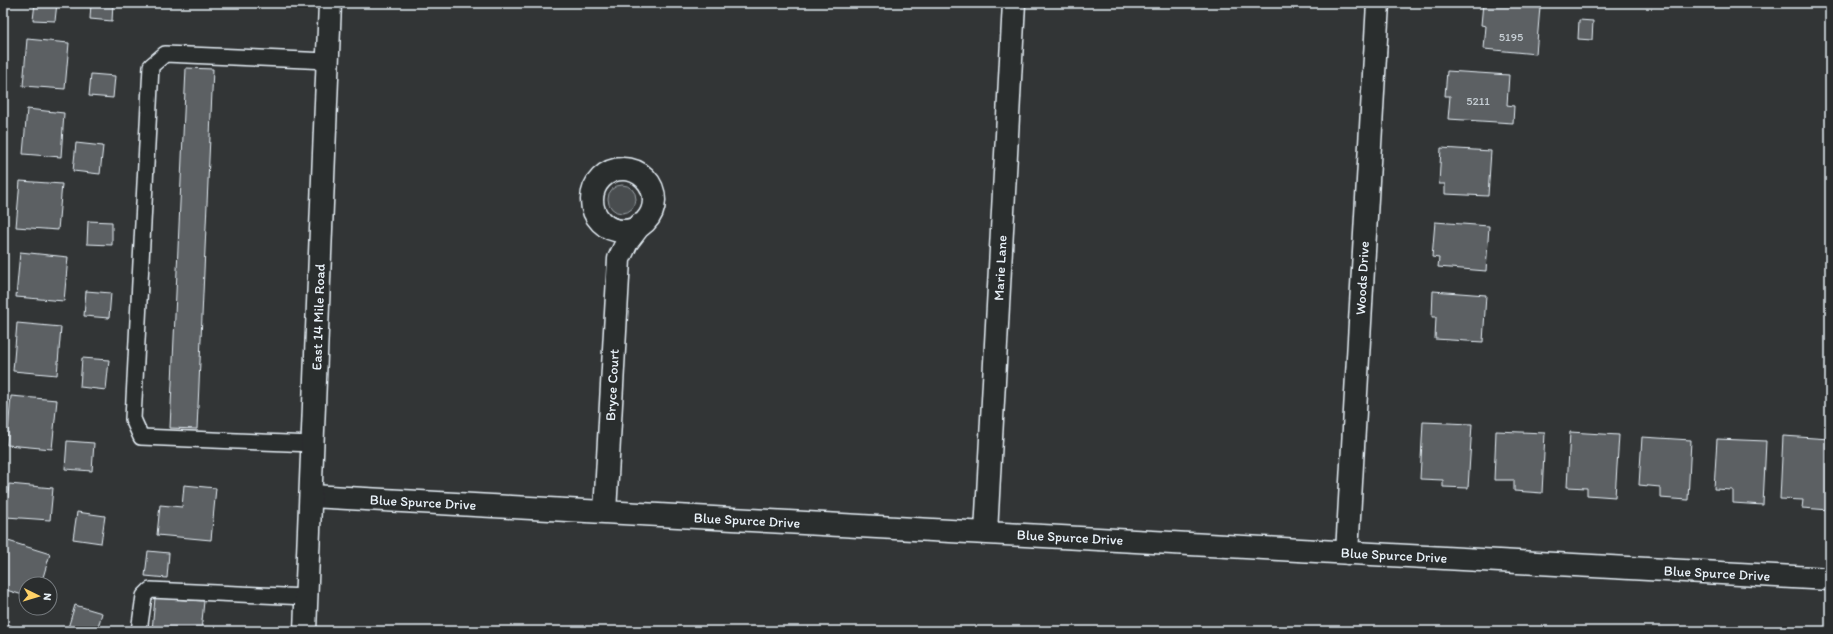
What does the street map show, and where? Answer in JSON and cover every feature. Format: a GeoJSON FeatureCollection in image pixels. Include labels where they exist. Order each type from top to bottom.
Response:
{"type":"FeatureCollection","features":[{"type":"Feature","properties":{"kind":"street","name":"East 14 Mile Road"},"geometry":{"type":"LineString","coordinates":[[305,631],[330,3]]}},
{"type":"Feature","properties":{"kind":"street","name":"Marie Lane"},"geometry":{"type":"LineString","coordinates":[[986,533],[1014,3]]}},
{"type":"Feature","properties":{"kind":"street","name":"Woods Drive"},"geometry":{"type":"LineString","coordinates":[[1347,553],[1378,3]]}},
{"type":"Feature","properties":{"kind":"street","name":"Bryce Court"},"geometry":{"type":"LineString","coordinates":[[605,512],[619,259],[614,240],[596,215],[592,196],[595,186],[601,178],[609,172],[619,169],[629,169],[639,173],[646,180],[651,189],[653,199],[652,209],[647,218],[626,242],[619,259]]}},
{"type":"Feature","properties":{"kind":"street"},"geometry":{"type":"LineString","coordinates":[[602,223],[621,231],[631,230],[640,225]]}},
{"type":"Feature","properties":{"kind":"street","name":"Blue Spurce Drive"},"geometry":{"type":"LineString","coordinates":[[311,496],[1830,579]]}},
{"type":"Feature","properties":{"kind":"lane"},"geometry":{"type":"LineString","coordinates":[[313,444],[141,437],[132,419],[152,66],[165,54],[328,61]]}},
{"type":"Feature","properties":{"kind":"lane"},"geometry":{"type":"LineString","coordinates":[[139,631],[144,596],[150,590],[307,597]]}},
{"type":"Feature","properties":{"kind":"shaded area"},"geometry":{"type":"Polygon","coordinates":[[[622,185],[628,186],[632,189],[635,193],[635,205],[632,209],[628,212],[622,213],[616,212],[612,209],[609,205],[608,199],[609,193],[612,189],[616,186],[622,185]]]}},
{"type":"Feature","properties":{"kind":"building"},"geometry":{"type":"Polygon","coordinates":[[[35,3],[57,3],[55,21],[33,20],[35,3]]]}},
{"type":"Feature","properties":{"kind":"building"},"geometry":{"type":"Polygon","coordinates":[[[91,3],[113,3],[112,21],[90,19],[91,3]]]}},
{"type":"Feature","properties":{"kind":"building"},"geometry":{"type":"Polygon","coordinates":[[[1483,3],[1540,7],[1536,54],[1484,49],[1486,26],[1481,25],[1483,3]]]}},
{"type":"Feature","properties":{"kind":"building"},"geometry":{"type":"Polygon","coordinates":[[[1579,20],[1593,21],[1592,40],[1578,39],[1579,20]]]}},
{"type":"Feature","properties":{"kind":"building"},"geometry":{"type":"Polygon","coordinates":[[[27,39],[69,43],[65,89],[23,86],[27,39]]]}},
{"type":"Feature","properties":{"kind":"building"},"geometry":{"type":"Polygon","coordinates":[[[186,68],[213,69],[197,429],[170,428],[186,68]]]}},
{"type":"Feature","properties":{"kind":"building"},"geometry":{"type":"Polygon","coordinates":[[[1447,71],[1509,75],[1507,105],[1514,106],[1513,123],[1448,119],[1450,96],[1445,96],[1447,71]]]}},
{"type":"Feature","properties":{"kind":"building"},"geometry":{"type":"Polygon","coordinates":[[[91,74],[115,76],[113,98],[89,96],[91,74]]]}},
{"type":"Feature","properties":{"kind":"building"},"geometry":{"type":"Polygon","coordinates":[[[27,109],[64,113],[61,157],[23,154],[27,109]]]}},
{"type":"Feature","properties":{"kind":"building"},"geometry":{"type":"Polygon","coordinates":[[[76,143],[103,146],[100,174],[73,171],[76,143]]]}},
{"type":"Feature","properties":{"kind":"building"},"geometry":{"type":"Polygon","coordinates":[[[1441,148],[1491,151],[1488,196],[1445,194],[1445,184],[1439,184],[1441,148]]]}},
{"type":"Feature","properties":{"kind":"building"},"geometry":{"type":"Polygon","coordinates":[[[20,181],[62,184],[58,230],[16,227],[20,181]]]}},
{"type":"Feature","properties":{"kind":"building"},"geometry":{"type":"Polygon","coordinates":[[[88,221],[112,222],[112,245],[87,244],[88,221]]]}},
{"type":"Feature","properties":{"kind":"building"},"geometry":{"type":"Polygon","coordinates":[[[1435,222],[1489,226],[1486,271],[1438,267],[1439,258],[1432,257],[1435,222]]]}},
{"type":"Feature","properties":{"kind":"building"},"geometry":{"type":"Polygon","coordinates":[[[20,252],[68,257],[64,301],[16,297],[20,252]]]}},
{"type":"Feature","properties":{"kind":"building"},"geometry":{"type":"Polygon","coordinates":[[[86,291],[111,293],[109,318],[84,316],[86,291]]]}},
{"type":"Feature","properties":{"kind":"building"},"geometry":{"type":"Polygon","coordinates":[[[1433,291],[1486,295],[1483,342],[1435,339],[1436,317],[1432,317],[1433,291]]]}},
{"type":"Feature","properties":{"kind":"building"},"geometry":{"type":"Polygon","coordinates":[[[17,323],[61,327],[57,375],[13,371],[17,323]]]}},
{"type":"Feature","properties":{"kind":"building"},"geometry":{"type":"Polygon","coordinates":[[[82,358],[109,360],[106,390],[80,387],[82,358]]]}},
{"type":"Feature","properties":{"kind":"building"},"geometry":{"type":"Polygon","coordinates":[[[11,396],[57,400],[52,449],[7,445],[11,396]]]}},
{"type":"Feature","properties":{"kind":"building"},"geometry":{"type":"Polygon","coordinates":[[[1423,422],[1472,424],[1468,488],[1443,487],[1443,480],[1420,479],[1423,422]]]}},
{"type":"Feature","properties":{"kind":"building"},"geometry":{"type":"Polygon","coordinates":[[[1496,431],[1545,433],[1542,493],[1514,491],[1514,480],[1494,480],[1496,431]]]}},
{"type":"Feature","properties":{"kind":"building"},"geometry":{"type":"Polygon","coordinates":[[[1570,432],[1619,435],[1615,497],[1587,495],[1587,488],[1567,487],[1570,432]]]}},
{"type":"Feature","properties":{"kind":"building"},"geometry":{"type":"Polygon","coordinates":[[[1783,436],[1830,439],[1830,510],[1802,508],[1803,500],[1780,499],[1783,436]]]}},
{"type":"Feature","properties":{"kind":"building"},"geometry":{"type":"Polygon","coordinates":[[[1642,437],[1691,440],[1688,500],[1660,498],[1660,487],[1639,485],[1642,437]]]}},
{"type":"Feature","properties":{"kind":"building"},"geometry":{"type":"Polygon","coordinates":[[[1717,439],[1766,441],[1763,505],[1733,503],[1733,490],[1714,489],[1717,439]]]}},
{"type":"Feature","properties":{"kind":"building"},"geometry":{"type":"Polygon","coordinates":[[[67,441],[94,443],[92,471],[65,469],[67,441]]]}},
{"type":"Feature","properties":{"kind":"building"},"geometry":{"type":"Polygon","coordinates":[[[9,484],[53,488],[50,520],[6,517],[9,484]]]}},
{"type":"Feature","properties":{"kind":"building"},"geometry":{"type":"Polygon","coordinates":[[[184,485],[216,488],[211,540],[157,535],[160,505],[182,507],[184,485]]]}},
{"type":"Feature","properties":{"kind":"building"},"geometry":{"type":"Polygon","coordinates":[[[77,512],[105,516],[101,543],[73,539],[77,512]]]}},
{"type":"Feature","properties":{"kind":"building"},"geometry":{"type":"Polygon","coordinates":[[[5,540],[50,554],[43,576],[18,576],[18,594],[3,589],[3,545],[5,540]]]}},
{"type":"Feature","properties":{"kind":"building"},"geometry":{"type":"Polygon","coordinates":[[[148,551],[169,553],[167,578],[145,576],[148,551]]]}},
{"type":"Feature","properties":{"kind":"building"},"geometry":{"type":"Polygon","coordinates":[[[155,598],[204,601],[201,631],[152,631],[155,598]]]}},
{"type":"Feature","properties":{"kind":"building"},"geometry":{"type":"Polygon","coordinates":[[[75,605],[102,613],[97,631],[67,631],[75,605]]]}},
{"type":"Feature","properties":{"kind":"building"},"geometry":{"type":"Polygon","coordinates":[[[3,621],[20,631],[3,631],[3,621]]]}}]}
